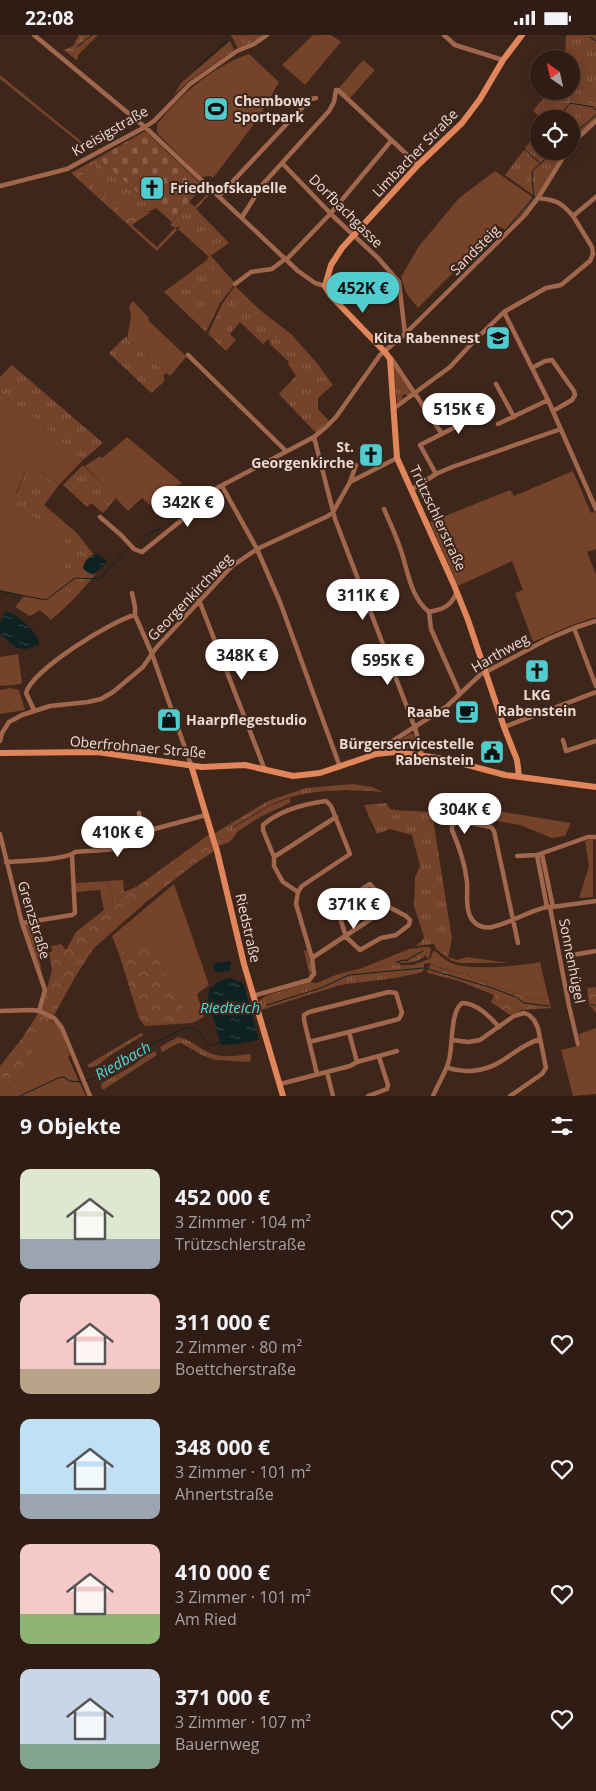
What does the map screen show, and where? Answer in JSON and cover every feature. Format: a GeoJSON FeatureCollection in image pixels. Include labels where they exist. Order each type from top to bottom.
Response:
{"type":"FeatureCollection","features":[{"type":"Feature","properties":{"kind":"street"},"geometry":{"type":"LineString","coordinates":[[34,35],[145,127],[242,217],[285,260],[315,283],[325,286]]}},
{"type":"Feature","properties":{"kind":"street","name":"Kreisigstraße"},"geometry":{"type":"LineString","coordinates":[[0,186],[67,169],[145,127],[154,121],[190,83],[237,51],[254,45],[267,35]]}},
{"type":"Feature","properties":{"kind":"street"},"geometry":{"type":"LineString","coordinates":[[444,35],[455,45],[503,60]]}},
{"type":"Feature","properties":{"kind":"street","name":"Limbacher Straße"},"geometry":{"type":"LineString","coordinates":[[325,286],[331,265],[342,248],[418,165],[473,110],[503,60],[522,35]]}},
{"type":"Feature","properties":{"kind":"street"},"geometry":{"type":"LineString","coordinates":[[242,217],[264,184],[329,111],[334,101],[336,90],[350,100],[418,165]]}},
{"type":"Feature","properties":{"kind":"street"},"geometry":{"type":"LineString","coordinates":[[219,196],[298,112],[311,99],[316,98]]}},
{"type":"Feature","properties":{"kind":"street"},"geometry":{"type":"LineString","coordinates":[[580,136],[596,121]]}},
{"type":"Feature","properties":{"kind":"street"},"geometry":{"type":"LineString","coordinates":[[236,285],[251,272],[272,269],[285,260],[331,213],[391,141]]}},
{"type":"Feature","properties":{"kind":"street","name":"Sandsteig"},"geometry":{"type":"LineString","coordinates":[[100,517],[134,549],[142,551],[193,511],[196,499],[314,437],[336,417],[380,355],[405,334],[508,233],[538,199],[562,160]]}},
{"type":"Feature","properties":{"kind":"street","name":"Dorfbachgasse"},"geometry":{"type":"LineString","coordinates":[[282,163],[399,282],[405,334]]}},
{"type":"Feature","properties":{"kind":"street"},"geometry":{"type":"LineString","coordinates":[[573,216],[596,197]]}},
{"type":"Feature","properties":{"kind":"street"},"geometry":{"type":"LineString","coordinates":[[393,409],[450,367],[504,312],[546,287],[561,285],[590,261],[593,254],[592,247],[573,216],[559,203],[538,199]]}},
{"type":"Feature","properties":{"kind":"street","name":"Trützschlerstraße"},"geometry":{"type":"LineString","coordinates":[[325,286],[330,295],[385,351],[391,363],[397,458],[457,592],[517,760],[519,776]]}},
{"type":"Feature","properties":{"kind":"street"},"geometry":{"type":"LineString","coordinates":[[504,312],[548,400],[596,509]]}},
{"type":"Feature","properties":{"kind":"street"},"geometry":{"type":"LineString","coordinates":[[385,351],[416,393],[442,434]]}},
{"type":"Feature","properties":{"kind":"street"},"geometry":{"type":"LineString","coordinates":[[188,355],[286,451]]}},
{"type":"Feature","properties":{"kind":"street"},"geometry":{"type":"LineString","coordinates":[[532,368],[545,361],[552,360],[574,391],[575,395],[572,400],[553,411]]}},
{"type":"Feature","properties":{"kind":"street"},"geometry":{"type":"LineString","coordinates":[[496,384],[514,417]]}},
{"type":"Feature","properties":{"kind":"street"},"geometry":{"type":"LineString","coordinates":[[498,424],[548,400]]}},
{"type":"Feature","properties":{"kind":"street"},"geometry":{"type":"LineString","coordinates":[[436,474],[420,445],[469,420]]}},
{"type":"Feature","properties":{"kind":"street"},"geometry":{"type":"LineString","coordinates":[[411,490],[436,474],[560,429]]}},
{"type":"Feature","properties":{"kind":"street"},"geometry":{"type":"LineString","coordinates":[[314,437],[333,512],[415,728],[422,755]]}},
{"type":"Feature","properties":{"kind":"street"},"geometry":{"type":"LineString","coordinates":[[350,482],[397,458]]}},
{"type":"Feature","properties":{"kind":"street"},"geometry":{"type":"LineString","coordinates":[[333,512],[350,482],[356,465]]}},
{"type":"Feature","properties":{"kind":"street"},"geometry":{"type":"LineString","coordinates":[[222,486],[257,549],[280,602],[340,767]]}},
{"type":"Feature","properties":{"kind":"street"},"geometry":{"type":"LineString","coordinates":[[384,509],[400,547],[409,579],[422,606],[429,612],[431,629],[460,694]]}},
{"type":"Feature","properties":{"kind":"street","name":"Georgenkirchweg"},"geometry":{"type":"LineString","coordinates":[[0,741],[2,733],[9,722],[34,710],[100,699],[134,675],[199,600],[232,566],[257,549],[333,512]]}},
{"type":"Feature","properties":{"kind":"street"},"geometry":{"type":"LineString","coordinates":[[429,612],[443,609],[452,603],[457,592]]}},
{"type":"Feature","properties":{"kind":"street"},"geometry":{"type":"LineString","coordinates":[[132,593],[135,615],[152,654],[190,765]]}},
{"type":"Feature","properties":{"kind":"street"},"geometry":{"type":"LineString","coordinates":[[199,600],[265,770]]}},
{"type":"Feature","properties":{"kind":"street"},"geometry":{"type":"LineString","coordinates":[[34,710],[26,693],[32,682],[55,662],[97,632],[135,615]]}},
{"type":"Feature","properties":{"kind":"street","name":"Harthweg"},"geometry":{"type":"LineString","coordinates":[[376,754],[383,747],[446,707],[475,679],[486,672],[548,639],[596,621]]}},
{"type":"Feature","properties":{"kind":"street"},"geometry":{"type":"LineString","coordinates":[[574,628],[596,686]]}},
{"type":"Feature","properties":{"kind":"street"},"geometry":{"type":"LineString","coordinates":[[504,727],[596,692]]}},
{"type":"Feature","properties":{"kind":"street"},"geometry":{"type":"LineString","coordinates":[[563,740],[566,751],[596,741]]}},
{"type":"Feature","properties":{"kind":"street","name":"Oberfrohnaer Straße"},"geometry":{"type":"LineString","coordinates":[[0,753],[77,751],[202,767],[245,765],[293,776],[320,773],[387,751],[445,759],[494,773],[596,787]]}},
{"type":"Feature","properties":{"kind":"street","name":"Riedstraße"},"geometry":{"type":"LineString","coordinates":[[190,765],[217,851],[244,964],[283,1096]]}},
{"type":"Feature","properties":{"kind":"street"},"geometry":{"type":"LineString","coordinates":[[253,996],[309,981],[314,974],[312,958],[296,904],[298,892],[302,886],[350,854],[336,817],[331,806],[326,801],[288,810],[263,825],[263,830],[274,857],[273,863],[280,877],[283,882],[298,892]]}},
{"type":"Feature","properties":{"kind":"street"},"geometry":{"type":"LineString","coordinates":[[139,813],[142,828],[147,831],[206,815]]}},
{"type":"Feature","properties":{"kind":"street"},"geometry":{"type":"LineString","coordinates":[[274,857],[336,817]]}},
{"type":"Feature","properties":{"kind":"street"},"geometry":{"type":"LineString","coordinates":[[518,943],[514,919],[493,829],[459,821],[455,823],[452,830],[467,880],[469,915],[474,922],[485,928],[492,927],[514,919],[550,907],[596,901]]}},
{"type":"Feature","properties":{"kind":"street"},"geometry":{"type":"LineString","coordinates":[[6,862],[72,855],[75,852],[130,846],[146,839],[147,831]]}},
{"type":"Feature","properties":{"kind":"street","name":"Grenzstraße"},"geometry":{"type":"LineString","coordinates":[[0,835],[22,923],[45,989],[38,1011]]}},
{"type":"Feature","properties":{"kind":"street"},"geometry":{"type":"LineString","coordinates":[[517,856],[539,854],[588,837],[596,837]]}},
{"type":"Feature","properties":{"kind":"street","name":"Sonnenhügel"},"geometry":{"type":"LineString","coordinates":[[539,854],[578,1044]]}},
{"type":"Feature","properties":{"kind":"street"},"geometry":{"type":"LineString","coordinates":[[22,923],[75,913],[72,855]]}},
{"type":"Feature","properties":{"kind":"street"},"geometry":{"type":"LineString","coordinates":[[370,884],[389,907],[407,917],[410,921],[409,925],[396,935],[381,938],[360,950],[346,937],[337,908],[346,900],[370,884]]}},
{"type":"Feature","properties":{"kind":"street"},"geometry":{"type":"LineString","coordinates":[[312,958],[389,907]]}},
{"type":"Feature","properties":{"kind":"street"},"geometry":{"type":"LineString","coordinates":[[573,955],[596,951]]}},
{"type":"Feature","properties":{"kind":"street"},"geometry":{"type":"LineString","coordinates":[[309,1042],[399,1019],[402,1013],[396,993],[389,992],[309,1012],[304,1015],[304,1020],[309,1042],[317,1074]]}},
{"type":"Feature","properties":{"kind":"street"},"geometry":{"type":"LineString","coordinates":[[433,1096],[446,1067],[458,1007],[462,1003],[471,1004],[490,1017],[499,1027]]}},
{"type":"Feature","properties":{"kind":"street"},"geometry":{"type":"LineString","coordinates":[[0,1011],[38,1011],[54,1018],[62,1028],[90,1096]]}},
{"type":"Feature","properties":{"kind":"street"},"geometry":{"type":"LineString","coordinates":[[452,1040],[475,1041],[514,1016],[524,1013],[529,1015],[534,1020],[540,1039],[546,1065],[545,1071],[510,1096]]}},
{"type":"Feature","properties":{"kind":"street"},"geometry":{"type":"LineString","coordinates":[[349,1032],[357,1062]]}},
{"type":"Feature","properties":{"kind":"street"},"geometry":{"type":"LineString","coordinates":[[446,1067],[468,1071],[490,1067],[506,1059],[525,1045],[540,1039]]}},
{"type":"Feature","properties":{"kind":"street"},"geometry":{"type":"LineString","coordinates":[[280,1084],[350,1066],[357,1062],[397,1051]]}},
{"type":"Feature","properties":{"kind":"street"},"geometry":{"type":"LineString","coordinates":[[368,1096],[387,1089],[379,1057]]}},
{"type":"Feature","properties":{"kind":"street"},"geometry":{"type":"LineString","coordinates":[[327,1072],[333,1096]]}},
{"type":"Feature","properties":{"kind":"green space"},"geometry":{"type":"Polygon","coordinates":[[[79,35],[98,35],[78,55],[77,60],[64,50],[73,46],[79,35]]]}},
{"type":"Feature","properties":{"kind":"green space"},"geometry":{"type":"Polygon","coordinates":[[[231,35],[265,35],[258,41],[238,49],[231,35]]]}},
{"type":"Feature","properties":{"kind":"green space"},"geometry":{"type":"Polygon","coordinates":[[[313,35],[331,35],[341,42],[305,85],[282,65],[313,35]]]}},
{"type":"Feature","properties":{"kind":"green space"},"geometry":{"type":"Polygon","coordinates":[[[566,35],[596,35],[596,119],[580,135],[580,110],[534,110],[542,100],[580,100],[580,50],[565,50],[566,35]]]}},
{"type":"Feature","properties":{"kind":"green space"},"geometry":{"type":"Polygon","coordinates":[[[230,41],[234,50],[188,82],[174,95],[181,83],[230,41]]]}},
{"type":"Feature","properties":{"kind":"green space","name":"Chembows Sportpark"},"geometry":{"type":"Polygon","coordinates":[[[249,54],[279,82],[258,119],[213,178],[210,176],[201,177],[157,133],[157,124],[198,83],[222,66],[249,54]]]}},
{"type":"Feature","properties":{"kind":"green space"},"geometry":{"type":"Polygon","coordinates":[[[363,60],[375,70],[350,98],[339,88],[363,60]]]}},
{"type":"Feature","properties":{"kind":"green space"},"geometry":{"type":"Polygon","coordinates":[[[0,75],[88,147],[86,148],[0,79],[0,75]]]}},
{"type":"Feature","properties":{"kind":"green space"},"geometry":{"type":"Polygon","coordinates":[[[580,97],[596,107],[587,113],[583,108],[573,106],[568,110],[550,110],[556,109],[563,100],[580,100],[580,97]]]}},
{"type":"Feature","properties":{"kind":"green space"},"geometry":{"type":"Polygon","coordinates":[[[145,131],[203,186],[172,222],[98,158],[145,131]]]}},
{"type":"Feature","properties":{"kind":"green space"},"geometry":{"type":"Polygon","coordinates":[[[530,142],[530,160],[559,160],[536,197],[505,175],[530,142]]]}},
{"type":"Feature","properties":{"kind":"green space"},"geometry":{"type":"Polygon","coordinates":[[[98,158],[103,162],[82,175],[127,215],[139,211],[151,212],[132,225],[157,247],[175,228],[177,230],[157,251],[71,173],[98,158]]]}},
{"type":"Feature","properties":{"kind":"green space"},"geometry":{"type":"Polygon","coordinates":[[[103,162],[156,208],[127,215],[82,175],[103,162]]]}},
{"type":"Feature","properties":{"kind":"green space"},"geometry":{"type":"Polygon","coordinates":[[[495,171],[534,198],[522,214],[505,230],[499,226],[418,308],[406,293],[401,277],[419,246],[459,198],[495,171]]]}},
{"type":"Feature","properties":{"kind":"green space"},"geometry":{"type":"Polygon","coordinates":[[[209,192],[209,195],[196,209],[229,243],[209,257],[178,229],[180,226],[175,228],[170,225],[189,202],[195,207],[209,192]]]}},
{"type":"Feature","properties":{"kind":"green space"},"geometry":{"type":"Polygon","coordinates":[[[211,256],[235,283],[231,285],[207,260],[211,256]]]}},
{"type":"Feature","properties":{"kind":"green space"},"geometry":{"type":"Polygon","coordinates":[[[207,260],[231,284],[235,284],[220,303],[206,332],[164,292],[207,260]]]}},
{"type":"Feature","properties":{"kind":"green space"},"geometry":{"type":"Polygon","coordinates":[[[235,286],[261,311],[291,334],[333,385],[318,398],[318,409],[329,421],[316,433],[279,394],[296,376],[288,364],[289,362],[270,344],[269,339],[263,344],[240,322],[230,334],[236,340],[226,351],[208,334],[222,304],[235,286]]]}},
{"type":"Feature","properties":{"kind":"green space"},"geometry":{"type":"Polygon","coordinates":[[[133,301],[149,318],[148,320],[186,356],[188,355],[170,376],[127,339],[131,316],[129,306],[133,301]]]}},
{"type":"Feature","properties":{"kind":"green space"},"geometry":{"type":"Polygon","coordinates":[[[125,337],[167,373],[164,375],[164,382],[151,393],[109,353],[125,337]]]}},
{"type":"Feature","properties":{"kind":"green space"},"geometry":{"type":"Polygon","coordinates":[[[393,364],[413,392],[407,396],[405,394],[402,396],[403,399],[397,403],[393,364]]]}},
{"type":"Feature","properties":{"kind":"green space"},"geometry":{"type":"Polygon","coordinates":[[[12,365],[103,443],[83,460],[32,416],[0,394],[0,377],[12,365]]]}},
{"type":"Feature","properties":{"kind":"green space"},"geometry":{"type":"Polygon","coordinates":[[[0,394],[32,416],[83,460],[59,485],[28,465],[15,496],[9,497],[0,492],[0,394]]]}},
{"type":"Feature","properties":{"kind":"green space"},"geometry":{"type":"Polygon","coordinates":[[[127,437],[182,483],[150,505],[142,498],[128,511],[85,466],[100,456],[102,458],[127,437]]]}},
{"type":"Feature","properties":{"kind":"green space"},"geometry":{"type":"Polygon","coordinates":[[[28,465],[59,485],[44,505],[77,533],[94,555],[91,556],[91,575],[96,574],[73,600],[5,505],[0,511],[0,492],[9,497],[17,493],[28,465]]]}},
{"type":"Feature","properties":{"kind":"green space"},"geometry":{"type":"Polygon","coordinates":[[[83,465],[116,498],[103,513],[91,503],[87,507],[63,485],[83,465]]]}},
{"type":"Feature","properties":{"kind":"green space"},"geometry":{"type":"Polygon","coordinates":[[[573,471],[591,513],[595,511],[596,513],[596,549],[587,552],[596,574],[596,617],[533,642],[515,593],[523,590],[512,561],[458,586],[430,522],[510,490],[514,496],[573,471]]]}},
{"type":"Feature","properties":{"kind":"green space"},"geometry":{"type":"Polygon","coordinates":[[[5,504],[57,528],[69,548],[61,562],[72,575],[64,587],[73,600],[51,620],[40,610],[30,616],[15,607],[24,596],[0,590],[0,511],[5,504]]]}},
{"type":"Feature","properties":{"kind":"green space"},"geometry":{"type":"Polygon","coordinates":[[[18,654],[22,683],[0,686],[0,657],[18,654]]]}},
{"type":"Feature","properties":{"kind":"green space"},"geometry":{"type":"Polygon","coordinates":[[[10,688],[19,690],[25,710],[0,714],[0,690],[10,688]]]}},
{"type":"Feature","properties":{"kind":"green space"},"geometry":{"type":"Polygon","coordinates":[[[413,734],[417,749],[391,748],[391,745],[413,734]]]}},
{"type":"Feature","properties":{"kind":"green space"},"geometry":{"type":"Polygon","coordinates":[[[353,784],[372,787],[383,792],[325,791],[284,799],[233,827],[237,832],[234,838],[228,843],[219,846],[215,833],[268,801],[306,788],[353,784]]]}},
{"type":"Feature","properties":{"kind":"green space"},"geometry":{"type":"Polygon","coordinates":[[[290,798],[290,803],[262,816],[237,832],[233,828],[269,806],[290,798]]]}},
{"type":"Feature","properties":{"kind":"green space"},"geometry":{"type":"Polygon","coordinates":[[[429,800],[571,823],[565,836],[552,838],[520,825],[428,809],[429,800]]]}},
{"type":"Feature","properties":{"kind":"green space"},"geometry":{"type":"Polygon","coordinates":[[[386,803],[390,809],[432,813],[452,939],[448,957],[457,960],[467,957],[508,963],[460,963],[452,961],[436,949],[434,944],[415,946],[424,937],[414,906],[415,878],[420,866],[412,835],[390,829],[377,834],[364,805],[386,803]]]}},
{"type":"Feature","properties":{"kind":"green space"},"geometry":{"type":"Polygon","coordinates":[[[211,833],[214,851],[147,901],[93,949],[19,1078],[0,1094],[0,1066],[36,1017],[44,999],[52,970],[49,953],[52,951],[51,946],[61,944],[66,950],[76,932],[104,910],[114,905],[124,892],[138,886],[211,833]]]}},
{"type":"Feature","properties":{"kind":"green space"},"geometry":{"type":"Polygon","coordinates":[[[593,839],[593,897],[579,898],[589,866],[585,841],[593,839]]]}},
{"type":"Feature","properties":{"kind":"green space"},"geometry":{"type":"Polygon","coordinates":[[[123,880],[124,892],[114,905],[108,881],[123,880]]]}},
{"type":"Feature","properties":{"kind":"green space"},"geometry":{"type":"Polygon","coordinates":[[[108,881],[114,905],[104,910],[100,890],[76,892],[76,883],[108,881]]]}},
{"type":"Feature","properties":{"kind":"green space"},"geometry":{"type":"Polygon","coordinates":[[[174,884],[209,985],[197,994],[204,1017],[192,1023],[147,939],[136,943],[119,954],[112,936],[174,884]]]}},
{"type":"Feature","properties":{"kind":"green space"},"geometry":{"type":"Polygon","coordinates":[[[38,922],[38,925],[33,927],[42,973],[24,926],[38,922]]]}},
{"type":"Feature","properties":{"kind":"green space"},"geometry":{"type":"Polygon","coordinates":[[[147,938],[192,1023],[145,1026],[139,1018],[119,954],[147,938]]]}},
{"type":"Feature","properties":{"kind":"green space"},"geometry":{"type":"Polygon","coordinates":[[[424,947],[431,949],[429,959],[424,955],[424,952],[419,952],[398,958],[397,962],[403,966],[384,966],[338,974],[362,968],[409,949],[424,947]]]}},
{"type":"Feature","properties":{"kind":"green space"},"geometry":{"type":"Polygon","coordinates":[[[307,950],[312,970],[310,976],[304,951],[307,950]]]}},
{"type":"Feature","properties":{"kind":"green space"},"geometry":{"type":"Polygon","coordinates":[[[433,951],[451,963],[470,967],[508,966],[540,962],[549,1000],[528,998],[465,974],[434,966],[429,963],[433,951]]]}},
{"type":"Feature","properties":{"kind":"green space"},"geometry":{"type":"Polygon","coordinates":[[[424,952],[424,957],[421,959],[403,963],[397,962],[398,958],[424,952]]]}},
{"type":"Feature","properties":{"kind":"green space"},"geometry":{"type":"Polygon","coordinates":[[[432,958],[429,963],[424,964],[423,972],[395,978],[340,985],[261,1010],[258,1002],[265,996],[310,982],[317,983],[338,974],[384,966],[413,965],[432,958]]]}},
{"type":"Feature","properties":{"kind":"green space"},"geometry":{"type":"Polygon","coordinates":[[[431,964],[470,976],[528,998],[549,1000],[551,1008],[522,1010],[510,1015],[491,1002],[494,995],[459,981],[428,973],[427,970],[431,964]]]}},
{"type":"Feature","properties":{"kind":"green space"},"geometry":{"type":"Polygon","coordinates":[[[596,987],[596,1013],[589,1004],[587,988],[596,987]]]}},
{"type":"Feature","properties":{"kind":"green space"},"geometry":{"type":"Polygon","coordinates":[[[51,1020],[61,1029],[70,1055],[68,1057],[86,1096],[0,1096],[19,1078],[51,1020]]]}},
{"type":"Feature","properties":{"kind":"green space"},"geometry":{"type":"Polygon","coordinates":[[[596,1028],[596,1094],[573,1096],[561,1050],[581,1045],[579,1034],[596,1028]]]}},
{"type":"Feature","properties":{"kind":"green space"},"geometry":{"type":"Polygon","coordinates":[[[141,1033],[144,1035],[109,1056],[100,1064],[89,1068],[87,1065],[141,1033]]]}},
{"type":"Feature","properties":{"kind":"green space"},"geometry":{"type":"Polygon","coordinates":[[[178,1037],[211,1054],[228,1056],[250,1054],[251,1059],[249,1062],[215,1060],[181,1043],[162,1052],[160,1047],[178,1037]]]}},
{"type":"Feature","properties":{"kind":"green space"},"geometry":{"type":"Polygon","coordinates":[[[155,1051],[157,1055],[103,1090],[101,1087],[102,1083],[155,1051]]]}},
{"type":"Feature","properties":{"kind":"water"},"geometry":{"type":"Polygon","coordinates":[[[97,554],[106,560],[106,564],[97,572],[89,573],[83,568],[85,562],[97,554]]]}},
{"type":"Feature","properties":{"kind":"water"},"geometry":{"type":"Polygon","coordinates":[[[7,612],[17,616],[28,625],[36,635],[39,645],[26,649],[16,648],[0,634],[0,624],[7,612]]]}},
{"type":"Feature","properties":{"kind":"water"},"geometry":{"type":"Polygon","coordinates":[[[231,962],[231,968],[228,971],[216,972],[213,969],[214,963],[231,962]]]}},
{"type":"Feature","properties":{"kind":"water","name":"Riedteich"},"geometry":{"type":"Polygon","coordinates":[[[230,978],[244,985],[259,1040],[222,1045],[220,1042],[208,1001],[209,989],[219,981],[230,978]]]}},
{"type":"Feature","properties":{"kind":"waterway"},"geometry":{"type":"LineString","coordinates":[[77,47],[92,35]]}},
{"type":"Feature","properties":{"kind":"waterway"},"geometry":{"type":"LineString","coordinates":[[194,70],[227,41],[227,35]]}},
{"type":"Feature","properties":{"kind":"waterway"},"geometry":{"type":"LineString","coordinates":[[590,37],[596,41]]}},
{"type":"Feature","properties":{"kind":"waterway"},"geometry":{"type":"LineString","coordinates":[[564,110],[570,103],[593,107],[596,110]]}},
{"type":"Feature","properties":{"kind":"waterway"},"geometry":{"type":"LineString","coordinates":[[580,128],[596,115]]}},
{"type":"Feature","properties":{"kind":"waterway"},"geometry":{"type":"LineString","coordinates":[[524,149],[540,163]]}},
{"type":"Feature","properties":{"kind":"waterway"},"geometry":{"type":"LineString","coordinates":[[407,329],[503,233],[533,198],[533,170],[544,160]]}},
{"type":"Feature","properties":{"kind":"waterway"},"geometry":{"type":"LineString","coordinates":[[167,526],[175,519],[180,509]]}},
{"type":"Feature","properties":{"kind":"waterway"},"geometry":{"type":"LineString","coordinates":[[142,538],[160,529]]}},
{"type":"Feature","properties":{"kind":"waterway"},"geometry":{"type":"LineString","coordinates":[[0,591],[46,600],[75,578],[99,579],[128,548]]}},
{"type":"Feature","properties":{"kind":"waterway"},"geometry":{"type":"LineString","coordinates":[[407,960],[423,951]]}},
{"type":"Feature","properties":{"kind":"waterway"},"geometry":{"type":"LineString","coordinates":[[396,962],[408,961]]}},
{"type":"Feature","properties":{"kind":"waterway","name":"Riedbach"},"geometry":{"type":"LineString","coordinates":[[267,1005],[321,988],[349,975],[423,968]]}},
{"type":"Feature","properties":{"kind":"waterway","name":"Riedbach"},"geometry":{"type":"LineString","coordinates":[[428,969],[492,988],[516,997],[524,1003],[549,1006]]}},
{"type":"Feature","properties":{"kind":"waterway","name":"Riedbach"},"geometry":{"type":"LineString","coordinates":[[591,1004],[596,1006]]}},
{"type":"Feature","properties":{"kind":"waterway","name":"Riedbach"},"geometry":{"type":"LineString","coordinates":[[85,1081],[95,1078],[123,1059],[184,1028],[195,1029],[213,1046],[220,1042]]}},
{"type":"Feature","properties":{"kind":"waterway","name":"Riedbach"},"geometry":{"type":"LineString","coordinates":[[20,1096],[58,1078],[64,1077],[69,1081],[81,1082]]}},
{"type":"Feature","properties":{"kind":"place","name":"Chembows Sportpark"},"geometry":{"type":"Point","coordinates":[216,109]}},
{"type":"Feature","properties":{"kind":"place","name":"Friedhofskapelle"},"geometry":{"type":"Point","coordinates":[152,188]}},
{"type":"Feature","properties":{"kind":"place","name":"Kita Rabennest"},"geometry":{"type":"Point","coordinates":[498,338]}},
{"type":"Feature","properties":{"kind":"place","name":"St. Georgenkirche"},"geometry":{"type":"Point","coordinates":[371,455]}},
{"type":"Feature","properties":{"kind":"place","name":"LKG Rabenstein"},"geometry":{"type":"Point","coordinates":[537,671]}},
{"type":"Feature","properties":{"kind":"place","name":"Raabe"},"geometry":{"type":"Point","coordinates":[467,712]}},
{"type":"Feature","properties":{"kind":"place","name":"Haarpflegestudio"},"geometry":{"type":"Point","coordinates":[169,720]}},
{"type":"Feature","properties":{"kind":"place","name":"Bürgerservicestelle Rabenstein"},"geometry":{"type":"Point","coordinates":[492,752]}}]}
